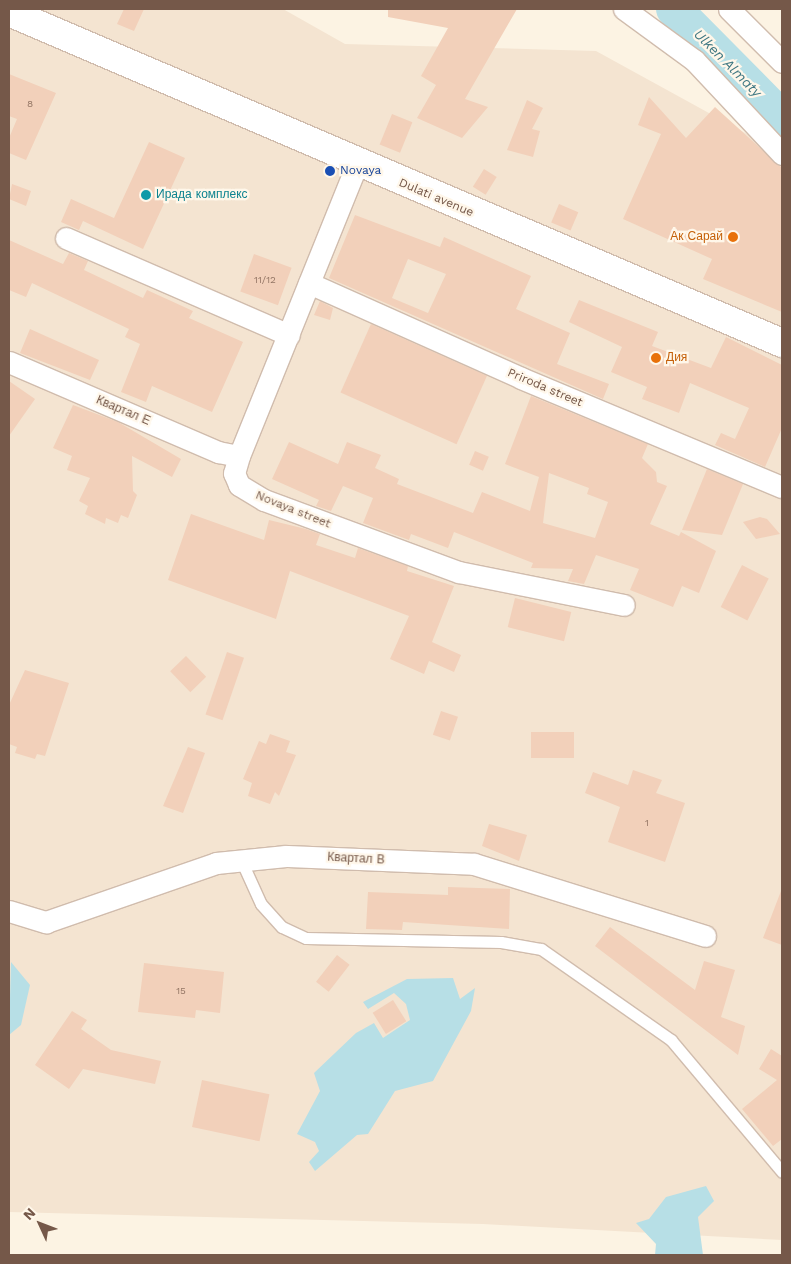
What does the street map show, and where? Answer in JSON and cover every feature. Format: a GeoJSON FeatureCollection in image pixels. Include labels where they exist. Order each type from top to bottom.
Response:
{"type":"FeatureCollection","features":[{"type":"Feature","properties":{"kind":"main road","name":"Dulati avenue"},"geometry":{"type":"LineString","coordinates":[[9,12],[357,164],[782,343]]}},
{"type":"Feature","properties":{"kind":"street"},"geometry":{"type":"LineString","coordinates":[[624,9],[694,60],[782,154]]}},
{"type":"Feature","properties":{"kind":"street"},"geometry":{"type":"LineString","coordinates":[[729,9],[782,62]]}},
{"type":"Feature","properties":{"kind":"street","name":"Novaya street"},"geometry":{"type":"LineString","coordinates":[[357,164],[239,456],[234,473],[239,485],[264,500],[459,572],[624,605]]}},
{"type":"Feature","properties":{"kind":"street"},"geometry":{"type":"LineString","coordinates":[[66,238],[289,335]]}},
{"type":"Feature","properties":{"kind":"street","name":"Priroda street"},"geometry":{"type":"LineString","coordinates":[[309,283],[521,378],[782,487]]}},
{"type":"Feature","properties":{"kind":"street","name":"Квартал Е"},"geometry":{"type":"LineString","coordinates":[[9,362],[218,452],[239,456]]}},
{"type":"Feature","properties":{"kind":"street","name":"Квартал В"},"geometry":{"type":"LineString","coordinates":[[9,911],[46,922],[216,863],[286,856],[474,864],[705,936]]}},
{"type":"Feature","properties":{"kind":"lane"},"geometry":{"type":"LineString","coordinates":[[241,860],[261,904],[282,927],[306,938],[501,942],[541,949],[671,1040],[782,1172]]}},
{"type":"Feature","properties":{"kind":"shaded area"},"geometry":{"type":"Polygon","coordinates":[[[9,9],[283,9],[345,44],[596,51],[782,153],[782,1240],[483,1224],[9,1212],[9,9]]]}},
{"type":"Feature","properties":{"kind":"water"},"geometry":{"type":"Polygon","coordinates":[[[11,962],[30,985],[21,1025],[9,1035],[11,962]]]}},
{"type":"Feature","properties":{"kind":"water"},"geometry":{"type":"Polygon","coordinates":[[[453,978],[460,999],[475,988],[471,1011],[433,1081],[395,1091],[368,1134],[357,1135],[315,1171],[309,1162],[319,1151],[315,1142],[297,1134],[320,1091],[314,1073],[356,1033],[374,1023],[383,1038],[410,1020],[406,1004],[394,993],[368,1009],[363,1002],[407,979],[453,978]]]}},
{"type":"Feature","properties":{"kind":"water"},"geometry":{"type":"Polygon","coordinates":[[[706,1186],[714,1201],[698,1217],[703,1255],[655,1255],[656,1244],[636,1223],[649,1219],[666,1197],[706,1186]]]}},
{"type":"Feature","properties":{"kind":"building"},"geometry":{"type":"Polygon","coordinates":[[[124,9],[144,9],[134,31],[117,24],[124,9]]]}},
{"type":"Feature","properties":{"kind":"building"},"geometry":{"type":"Polygon","coordinates":[[[388,9],[517,9],[465,99],[488,107],[462,138],[417,118],[436,85],[421,76],[448,28],[388,17],[388,9]]]}},
{"type":"Feature","properties":{"kind":"building"},"geometry":{"type":"Polygon","coordinates":[[[9,74],[56,93],[26,160],[9,153],[9,138],[17,119],[9,116],[9,74]]]}},
{"type":"Feature","properties":{"kind":"building"},"geometry":{"type":"Polygon","coordinates":[[[649,97],[686,138],[715,107],[782,168],[782,312],[703,279],[712,259],[623,219],[661,134],[638,125],[649,97]]]}},
{"type":"Feature","properties":{"kind":"building"},"geometry":{"type":"Polygon","coordinates":[[[527,100],[543,108],[532,129],[540,131],[533,157],[507,150],[527,100]]]}},
{"type":"Feature","properties":{"kind":"building"},"geometry":{"type":"Polygon","coordinates":[[[392,114],[412,122],[400,153],[380,145],[392,114]]]}},
{"type":"Feature","properties":{"kind":"building","name":"Ирада комплекс"},"geometry":{"type":"Polygon","coordinates":[[[149,142],[185,158],[143,249],[83,221],[79,230],[61,222],[71,199],[114,218],[149,142]]]}},
{"type":"Feature","properties":{"kind":"building"},"geometry":{"type":"Polygon","coordinates":[[[484,169],[497,177],[486,195],[473,187],[484,169]]]}},
{"type":"Feature","properties":{"kind":"building"},"geometry":{"type":"Polygon","coordinates":[[[12,184],[31,191],[26,206],[9,199],[12,184]]]}},
{"type":"Feature","properties":{"kind":"building"},"geometry":{"type":"Polygon","coordinates":[[[559,204],[578,212],[571,231],[551,222],[559,204]]]}},
{"type":"Feature","properties":{"kind":"building"},"geometry":{"type":"Polygon","coordinates":[[[355,215],[440,247],[444,237],[531,276],[516,309],[570,333],[557,364],[609,384],[603,399],[329,278],[355,215]],[[408,259],[392,298],[428,313],[446,274],[408,259]]]}},
{"type":"Feature","properties":{"kind":"building"},"geometry":{"type":"Polygon","coordinates":[[[9,240],[63,264],[69,253],[88,261],[84,270],[143,298],[147,290],[193,311],[189,318],[243,342],[212,412],[152,386],[146,402],[121,392],[140,344],[125,337],[129,329],[32,283],[26,297],[9,290],[9,240]]]}},
{"type":"Feature","properties":{"kind":"building"},"geometry":{"type":"Polygon","coordinates":[[[254,254],[292,268],[278,305],[240,292],[254,254]]]}},
{"type":"Feature","properties":{"kind":"building"},"geometry":{"type":"Polygon","coordinates":[[[579,300],[658,332],[652,346],[711,368],[726,337],[782,365],[782,428],[765,467],[715,445],[721,433],[735,439],[749,408],[690,383],[679,413],[642,399],[647,387],[611,372],[622,347],[569,322],[579,300]]]}},
{"type":"Feature","properties":{"kind":"building"},"geometry":{"type":"Polygon","coordinates":[[[320,301],[333,308],[330,320],[314,315],[320,301]]]}},
{"type":"Feature","properties":{"kind":"building"},"geometry":{"type":"Polygon","coordinates":[[[371,324],[487,376],[457,444],[340,393],[371,324]]]}},
{"type":"Feature","properties":{"kind":"building"},"geometry":{"type":"Polygon","coordinates":[[[30,329],[99,360],[90,380],[20,353],[30,329]]]}},
{"type":"Feature","properties":{"kind":"building"},"geometry":{"type":"Polygon","coordinates":[[[9,381],[35,399],[9,436],[9,381]]]}},
{"type":"Feature","properties":{"kind":"building"},"geometry":{"type":"Polygon","coordinates":[[[531,396],[648,444],[642,458],[656,472],[657,482],[667,486],[650,524],[679,536],[681,532],[716,551],[699,593],[682,586],[673,607],[630,590],[639,569],[596,555],[584,584],[568,581],[573,569],[531,568],[533,563],[454,532],[448,548],[411,534],[409,540],[363,523],[373,498],[343,486],[331,511],[316,506],[319,500],[272,479],[289,442],[338,464],[347,442],[381,455],[375,468],[399,479],[397,484],[473,513],[482,492],[530,511],[539,477],[505,464],[531,396]],[[549,473],[543,523],[595,538],[608,502],[587,494],[589,488],[549,473]]]}},
{"type":"Feature","properties":{"kind":"building"},"geometry":{"type":"Polygon","coordinates":[[[73,405],[118,422],[181,459],[172,477],[132,456],[133,491],[137,495],[128,518],[121,515],[118,523],[106,518],[105,524],[85,514],[88,506],[79,501],[90,478],[67,470],[72,456],[53,448],[73,405]]]}},
{"type":"Feature","properties":{"kind":"building"},"geometry":{"type":"Polygon","coordinates":[[[475,451],[489,457],[483,471],[469,465],[475,451]]]}},
{"type":"Feature","properties":{"kind":"building"},"geometry":{"type":"Polygon","coordinates":[[[707,469],[743,484],[722,535],[682,530],[707,469]]]}},
{"type":"Feature","properties":{"kind":"building"},"geometry":{"type":"Polygon","coordinates":[[[191,514],[264,540],[269,520],[306,529],[320,534],[316,545],[355,558],[358,548],[408,566],[407,571],[454,586],[432,642],[461,655],[454,672],[429,661],[424,674],[390,659],[409,616],[290,571],[276,619],[168,580],[191,514]]]}},
{"type":"Feature","properties":{"kind":"building"},"geometry":{"type":"Polygon","coordinates":[[[760,517],[767,519],[780,534],[756,539],[743,522],[760,517]]]}},
{"type":"Feature","properties":{"kind":"building"},"geometry":{"type":"Polygon","coordinates":[[[742,565],[769,579],[747,620],[721,607],[742,565]]]}},
{"type":"Feature","properties":{"kind":"building"},"geometry":{"type":"Polygon","coordinates":[[[515,598],[571,612],[564,641],[508,627],[515,598]]]}},
{"type":"Feature","properties":{"kind":"building"},"geometry":{"type":"Polygon","coordinates":[[[227,652],[244,658],[223,720],[206,714],[227,652]]]}},
{"type":"Feature","properties":{"kind":"building"},"geometry":{"type":"Polygon","coordinates":[[[186,656],[206,677],[190,692],[170,671],[186,656]]]}},
{"type":"Feature","properties":{"kind":"building"},"geometry":{"type":"Polygon","coordinates":[[[25,670],[69,683],[45,756],[37,754],[35,759],[15,753],[17,747],[9,744],[9,705],[25,670]]]}},
{"type":"Feature","properties":{"kind":"building"},"geometry":{"type":"Polygon","coordinates":[[[441,711],[458,717],[450,740],[433,735],[441,711]]]}},
{"type":"Feature","properties":{"kind":"building"},"geometry":{"type":"Polygon","coordinates":[[[531,732],[574,732],[574,758],[531,758],[531,732]]]}},
{"type":"Feature","properties":{"kind":"building"},"geometry":{"type":"Polygon","coordinates":[[[270,734],[290,741],[286,752],[296,755],[279,796],[275,792],[270,804],[248,796],[252,783],[243,779],[259,741],[266,744],[270,734]]]}},
{"type":"Feature","properties":{"kind":"building"},"geometry":{"type":"Polygon","coordinates":[[[188,747],[205,753],[183,813],[163,806],[188,747]]]}},
{"type":"Feature","properties":{"kind":"building"},"geometry":{"type":"Polygon","coordinates":[[[633,770],[662,780],[656,793],[685,803],[665,862],[608,842],[620,807],[585,793],[593,772],[628,785],[633,770]]]}},
{"type":"Feature","properties":{"kind":"building"},"geometry":{"type":"Polygon","coordinates":[[[489,824],[527,835],[519,861],[482,846],[489,824]]]}},
{"type":"Feature","properties":{"kind":"building"},"geometry":{"type":"Polygon","coordinates":[[[448,887],[510,889],[509,929],[403,922],[402,930],[366,929],[368,892],[448,895],[448,887]]]}},
{"type":"Feature","properties":{"kind":"building"},"geometry":{"type":"Polygon","coordinates":[[[782,891],[782,945],[763,938],[782,891]]]}},
{"type":"Feature","properties":{"kind":"building"},"geometry":{"type":"Polygon","coordinates":[[[610,927],[695,990],[704,961],[735,970],[721,1017],[745,1026],[738,1055],[595,946],[610,927]]]}},
{"type":"Feature","properties":{"kind":"building"},"geometry":{"type":"Polygon","coordinates":[[[337,955],[350,965],[329,992],[316,982],[337,955]]]}},
{"type":"Feature","properties":{"kind":"building"},"geometry":{"type":"Polygon","coordinates":[[[144,963],[224,972],[220,1013],[196,1010],[195,1018],[138,1012],[144,963]]]}},
{"type":"Feature","properties":{"kind":"building"},"geometry":{"type":"Polygon","coordinates":[[[393,1000],[406,1021],[386,1034],[373,1013],[393,1000]]]}},
{"type":"Feature","properties":{"kind":"building"},"geometry":{"type":"Polygon","coordinates":[[[72,1011],[87,1020],[81,1029],[111,1050],[161,1061],[155,1084],[83,1069],[69,1089],[35,1065],[72,1011]]]}},
{"type":"Feature","properties":{"kind":"building"},"geometry":{"type":"Polygon","coordinates":[[[771,1049],[782,1056],[782,1139],[773,1146],[742,1109],[777,1080],[759,1069],[771,1049]]]}},
{"type":"Feature","properties":{"kind":"building"},"geometry":{"type":"Polygon","coordinates":[[[202,1080],[269,1094],[260,1141],[192,1127],[202,1080]]]}},
{"type":"Feature","properties":{"kind":"waterway","name":"Ulken Almaty"},"geometry":{"type":"LineString","coordinates":[[674,9],[782,118]]}},
{"type":"Feature","properties":{"kind":"place","name":"Novaya"},"geometry":{"type":"Point","coordinates":[330,171]}},
{"type":"Feature","properties":{"kind":"place","name":"Ирада комплекс"},"geometry":{"type":"Point","coordinates":[146,195]}},
{"type":"Feature","properties":{"kind":"place","name":"Ак Сарай"},"geometry":{"type":"Point","coordinates":[733,237]}},
{"type":"Feature","properties":{"kind":"place","name":"Дия"},"geometry":{"type":"Point","coordinates":[656,358]}}]}
